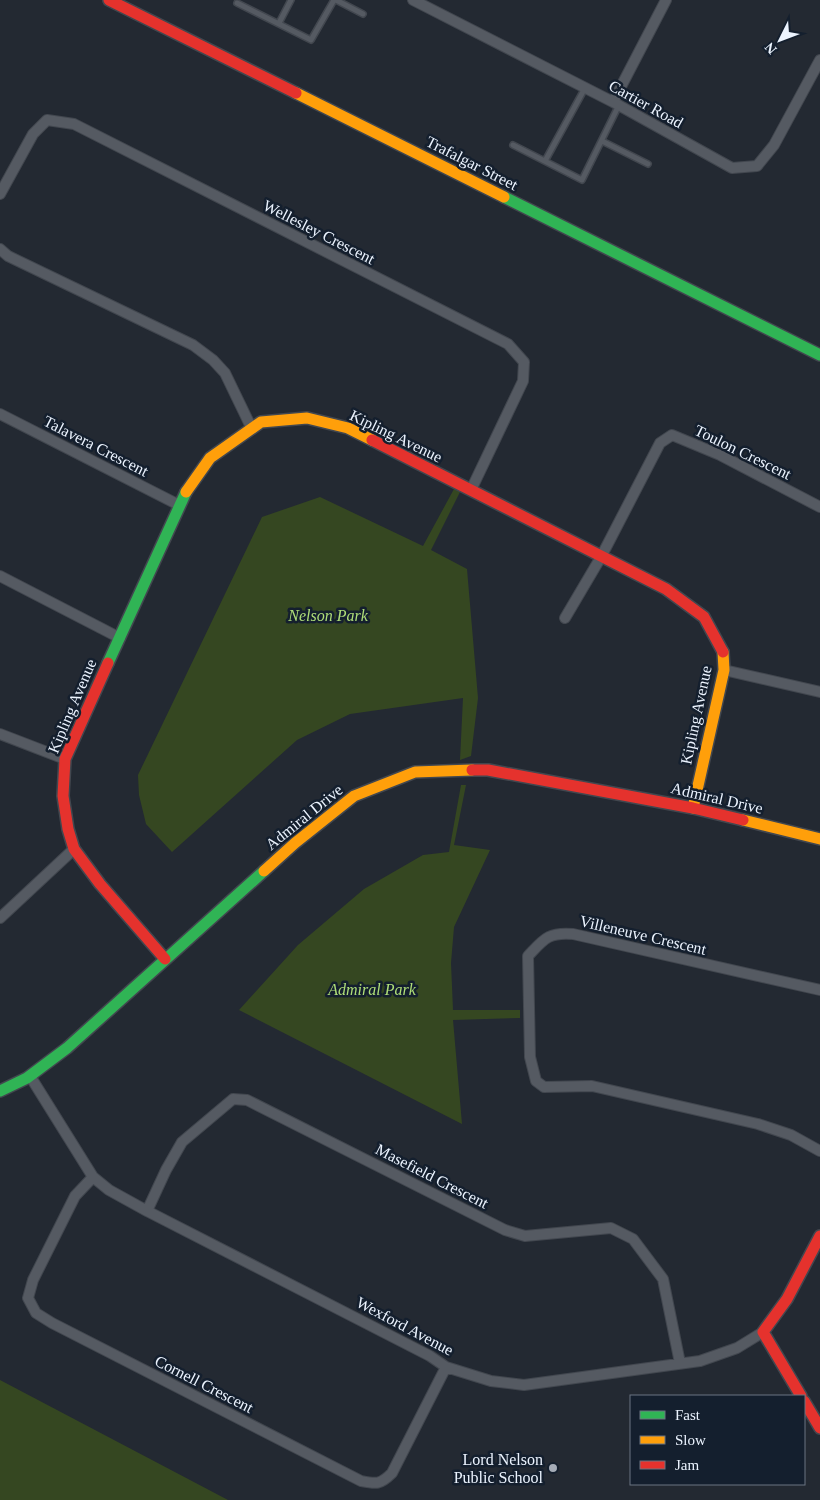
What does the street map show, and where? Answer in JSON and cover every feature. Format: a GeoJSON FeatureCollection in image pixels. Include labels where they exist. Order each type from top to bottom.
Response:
{"type":"FeatureCollection","features":[{"type":"Feature","properties":{"kind":"street","name":"Trafalgar Street"},"geometry":{"type":"LineString","coordinates":[[111,0],[820,355]]}},
{"type":"Feature","properties":{"kind":"street","name":"Cartier Road"},"geometry":{"type":"LineString","coordinates":[[413,0],[616,104],[732,168],[757,166],[774,146],[820,60]]}},
{"type":"Feature","properties":{"kind":"street"},"geometry":{"type":"LineString","coordinates":[[616,104],[666,0]]}},
{"type":"Feature","properties":{"kind":"street","name":"Wellesley Crescent"},"geometry":{"type":"LineString","coordinates":[[0,194],[33,134],[47,120],[74,124],[508,344],[524,362],[523,382],[471,490]]}},
{"type":"Feature","properties":{"kind":"street"},"geometry":{"type":"LineString","coordinates":[[0,249],[8,256],[193,345],[213,360],[225,373],[252,429]]}},
{"type":"Feature","properties":{"kind":"street","name":"Talavera Crescent"},"geometry":{"type":"LineString","coordinates":[[0,414],[179,505]]}},
{"type":"Feature","properties":{"kind":"street","name":"Kipling Avenue"},"geometry":{"type":"LineString","coordinates":[[165,959],[100,884],[74,848],[68,829],[62,796],[65,759],[185,493],[210,458],[261,422],[308,418],[348,428],[666,589],[704,617],[723,650],[724,670],[693,808]]}},
{"type":"Feature","properties":{"kind":"street","name":"Toulon Crescent"},"geometry":{"type":"LineString","coordinates":[[601,557],[660,443],[672,435],[720,455],[820,507]]}},
{"type":"Feature","properties":{"kind":"street"},"geometry":{"type":"LineString","coordinates":[[565,618],[601,557]]}},
{"type":"Feature","properties":{"kind":"street"},"geometry":{"type":"LineString","coordinates":[[0,576],[120,638]]}},
{"type":"Feature","properties":{"kind":"street"},"geometry":{"type":"LineString","coordinates":[[724,670],[820,692]]}},
{"type":"Feature","properties":{"kind":"street"},"geometry":{"type":"LineString","coordinates":[[0,734],[65,759]]}},
{"type":"Feature","properties":{"kind":"street","name":"Admiral Drive"},"geometry":{"type":"LineString","coordinates":[[0,1091],[30,1076],[67,1048],[295,843],[354,796],[415,772],[488,770],[693,808],[820,839]]}},
{"type":"Feature","properties":{"kind":"street"},"geometry":{"type":"LineString","coordinates":[[0,918],[74,848]]}},
{"type":"Feature","properties":{"kind":"street","name":"Villeneuve Crescent"},"geometry":{"type":"LineString","coordinates":[[820,990],[573,934],[560,933],[546,938],[528,956],[530,1057],[536,1081],[544,1087],[592,1086],[758,1124],[791,1135],[820,1151]]}},
{"type":"Feature","properties":{"kind":"street","name":"Wexford Avenue"},"geometry":{"type":"LineString","coordinates":[[30,1076],[92,1177],[109,1190],[430,1356],[446,1367],[491,1381],[524,1385],[700,1361],[737,1348],[763,1332],[787,1299],[820,1236]]}},
{"type":"Feature","properties":{"kind":"street","name":"Masefield Crescent"},"geometry":{"type":"LineString","coordinates":[[147,1211],[166,1170],[182,1142],[233,1100],[247,1100],[505,1230],[525,1236],[611,1228],[633,1239],[663,1279],[680,1364]]}},
{"type":"Feature","properties":{"kind":"street","name":"Cornell Crescent"},"geometry":{"type":"LineString","coordinates":[[92,1177],[75,1196],[33,1280],[28,1298],[36,1313],[52,1323],[361,1481],[377,1484],[385,1480],[392,1473],[446,1367]]}},
{"type":"Feature","properties":{"kind":"street"},"geometry":{"type":"LineString","coordinates":[[763,1332],[800,1395]]}},
{"type":"Feature","properties":{"kind":"street"},"geometry":{"type":"LineString","coordinates":[[805,1403],[820,1428]]}},
{"type":"Feature","properties":{"kind":"lane"},"geometry":{"type":"LineString","coordinates":[[279,23],[291,0]]}},
{"type":"Feature","properties":{"kind":"lane"},"geometry":{"type":"LineString","coordinates":[[236,3],[311,40],[335,0],[364,14]]}},
{"type":"Feature","properties":{"kind":"lane"},"geometry":{"type":"LineString","coordinates":[[545,161],[585,88]]}},
{"type":"Feature","properties":{"kind":"lane"},"geometry":{"type":"LineString","coordinates":[[513,146],[582,180],[602,140],[616,104]]}},
{"type":"Feature","properties":{"kind":"lane"},"geometry":{"type":"LineString","coordinates":[[602,140],[648,164]]}},
{"type":"Feature","properties":{"kind":"green space","name":"Nelson Park"},"geometry":{"type":"Polygon","coordinates":[[[454,489],[460,492],[431,550],[467,569],[478,698],[471,756],[460,760],[463,698],[350,714],[297,740],[172,852],[146,824],[139,795],[138,775],[262,517],[320,497],[423,546],[454,489]]]}},
{"type":"Feature","properties":{"kind":"green space","name":"Admiral Park"},"geometry":{"type":"Polygon","coordinates":[[[461,785],[466,785],[454,845],[490,850],[454,927],[451,963],[453,1010],[520,1010],[520,1018],[453,1020],[462,1124],[239,1010],[298,945],[364,889],[423,855],[449,852],[461,785]]]}},
{"type":"Feature","properties":{"kind":"green space"},"geometry":{"type":"Polygon","coordinates":[[[0,1380],[228,1500],[0,1500],[0,1380]]]}},
{"type":"Feature","properties":{"kind":"traffic: fast"},"geometry":{"type":"LineString","coordinates":[[504,197],[820,355]]}},
{"type":"Feature","properties":{"kind":"traffic: fast"},"geometry":{"type":"LineString","coordinates":[[108,663],[186,492]]}},
{"type":"Feature","properties":{"kind":"traffic: fast"},"geometry":{"type":"LineString","coordinates":[[0,1091],[27,1078],[67,1048],[264,871]]}},
{"type":"Feature","properties":{"kind":"traffic: slow"},"geometry":{"type":"LineString","coordinates":[[296,93],[504,197]]}},
{"type":"Feature","properties":{"kind":"traffic: slow"},"geometry":{"type":"LineString","coordinates":[[186,492],[210,458],[261,422],[307,418],[348,428],[372,440]]}},
{"type":"Feature","properties":{"kind":"traffic: slow"},"geometry":{"type":"LineString","coordinates":[[693,808],[724,670],[723,652]]}},
{"type":"Feature","properties":{"kind":"traffic: slow"},"geometry":{"type":"LineString","coordinates":[[264,871],[295,843],[354,796],[415,772],[472,770]]}},
{"type":"Feature","properties":{"kind":"traffic: slow"},"geometry":{"type":"LineString","coordinates":[[743,820],[820,839]]}},
{"type":"Feature","properties":{"kind":"traffic: jam"},"geometry":{"type":"LineString","coordinates":[[109,0],[296,93]]}},
{"type":"Feature","properties":{"kind":"traffic: jam"},"geometry":{"type":"LineString","coordinates":[[372,440],[666,589],[704,617],[723,652]]}},
{"type":"Feature","properties":{"kind":"traffic: jam"},"geometry":{"type":"LineString","coordinates":[[108,663],[65,759],[63,796],[68,829],[74,849],[100,884],[165,959]]}},
{"type":"Feature","properties":{"kind":"traffic: jam"},"geometry":{"type":"LineString","coordinates":[[472,770],[488,770],[693,808],[743,820]]}},
{"type":"Feature","properties":{"kind":"traffic: jam"},"geometry":{"type":"LineString","coordinates":[[800,1395],[763,1332],[787,1299],[820,1236]]}},
{"type":"Feature","properties":{"kind":"traffic: jam"},"geometry":{"type":"LineString","coordinates":[[805,1403],[820,1428]]}},
{"type":"Feature","properties":{"kind":"place","name":"Lord Nelson Public School"},"geometry":{"type":"Point","coordinates":[553,1468]}}]}
